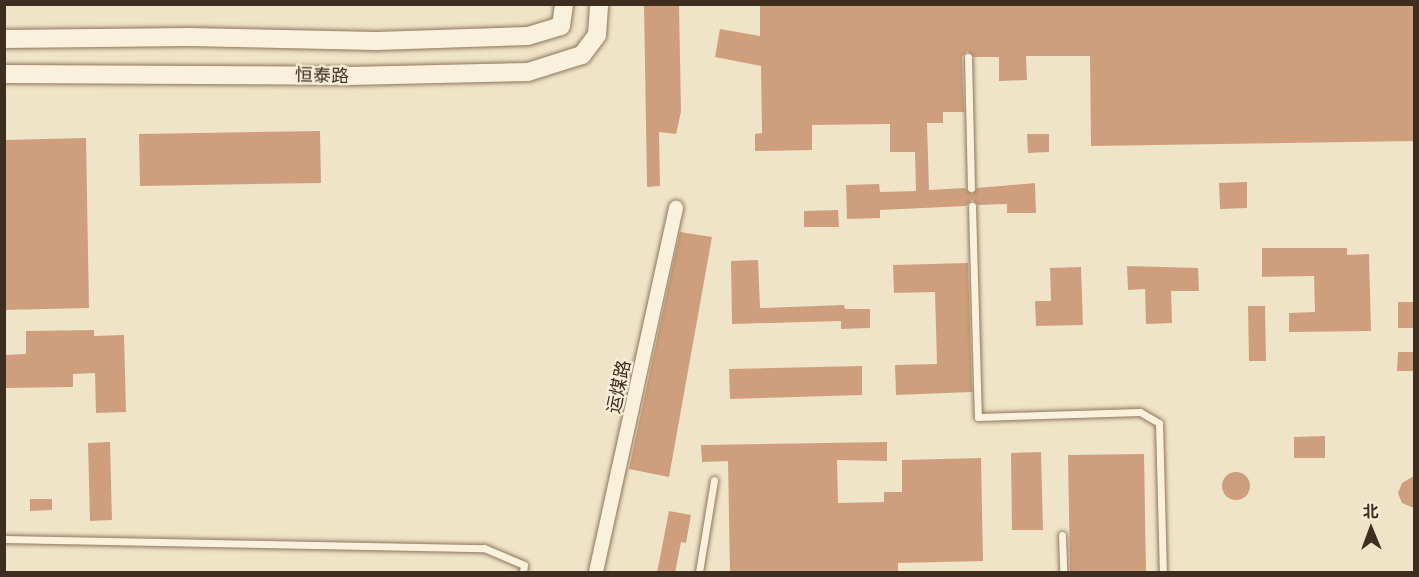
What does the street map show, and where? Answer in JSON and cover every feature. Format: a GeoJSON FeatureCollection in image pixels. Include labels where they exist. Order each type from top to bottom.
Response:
{"type":"FeatureCollection","features":[{"type":"Feature","properties":{"kind":"street","name":"恒泰路"},"geometry":{"type":"LineString","coordinates":[[4,39],[190,36],[376,41],[528,36],[561,26],[564,4]]}},
{"type":"Feature","properties":{"kind":"street","name":"恒泰路"},"geometry":{"type":"LineString","coordinates":[[4,74],[348,76],[528,72],[582,55],[597,35],[599,4]]}},
{"type":"Feature","properties":{"kind":"street","name":"运煤路"},"geometry":{"type":"LineString","coordinates":[[596,573],[676,208]]}},
{"type":"Feature","properties":{"kind":"lane"},"geometry":{"type":"LineString","coordinates":[[968,57],[972,188]]}},
{"type":"Feature","properties":{"kind":"lane"},"geometry":{"type":"LineString","coordinates":[[972,206],[978,417],[1140,412],[1159,423],[1163,573]]}},
{"type":"Feature","properties":{"kind":"lane"},"geometry":{"type":"LineString","coordinates":[[699,573],[714,480]]}},
{"type":"Feature","properties":{"kind":"lane"},"geometry":{"type":"LineString","coordinates":[[1062,535],[1063,573]]}},
{"type":"Feature","properties":{"kind":"lane"},"geometry":{"type":"LineString","coordinates":[[4,539],[484,548],[524,565],[523,573]]}},
{"type":"Feature","properties":{"kind":"building"},"geometry":{"type":"Polygon","coordinates":[[[644,4],[679,4],[681,112],[676,134],[659,132],[660,186],[647,187],[644,4]]]}},
{"type":"Feature","properties":{"kind":"building"},"geometry":{"type":"Polygon","coordinates":[[[760,4],[1414,4],[1414,141],[1091,146],[1090,56],[1026,56],[1027,80],[999,81],[999,57],[974,57],[967,51],[962,57],[964,112],[943,112],[943,123],[927,123],[929,190],[965,188],[972,194],[977,188],[1035,183],[1036,213],[1007,213],[1007,204],[978,205],[972,200],[966,206],[880,210],[880,218],[847,219],[846,185],[879,184],[880,192],[916,191],[915,152],[890,152],[890,124],[812,125],[812,150],[755,151],[755,134],[762,133],[761,66],[715,57],[720,29],[760,36],[760,4]]]}},
{"type":"Feature","properties":{"kind":"building"},"geometry":{"type":"Polygon","coordinates":[[[320,131],[321,183],[140,186],[139,134],[320,131]]]}},
{"type":"Feature","properties":{"kind":"building"},"geometry":{"type":"Polygon","coordinates":[[[1027,134],[1049,134],[1049,152],[1028,153],[1027,134]]]}},
{"type":"Feature","properties":{"kind":"building"},"geometry":{"type":"Polygon","coordinates":[[[86,138],[89,308],[4,310],[4,140],[86,138]]]}},
{"type":"Feature","properties":{"kind":"building"},"geometry":{"type":"Polygon","coordinates":[[[1247,182],[1247,208],[1220,209],[1219,183],[1247,182]]]}},
{"type":"Feature","properties":{"kind":"building"},"geometry":{"type":"Polygon","coordinates":[[[838,210],[839,227],[804,227],[804,211],[838,210]]]}},
{"type":"Feature","properties":{"kind":"building"},"geometry":{"type":"Polygon","coordinates":[[[680,232],[712,237],[669,477],[629,469],[680,232]]]}},
{"type":"Feature","properties":{"kind":"building"},"geometry":{"type":"Polygon","coordinates":[[[1262,248],[1347,248],[1347,255],[1369,254],[1371,331],[1289,332],[1289,313],[1315,312],[1314,276],[1262,277],[1262,248]]]}},
{"type":"Feature","properties":{"kind":"building"},"geometry":{"type":"Polygon","coordinates":[[[758,260],[760,308],[844,305],[845,309],[870,309],[870,328],[841,329],[841,321],[732,324],[731,261],[758,260]]]}},
{"type":"Feature","properties":{"kind":"building"},"geometry":{"type":"Polygon","coordinates":[[[968,263],[972,392],[896,395],[895,365],[937,364],[935,292],[894,293],[893,265],[968,263]]]}},
{"type":"Feature","properties":{"kind":"building"},"geometry":{"type":"Polygon","coordinates":[[[1127,266],[1198,268],[1199,291],[1171,291],[1172,323],[1146,324],[1145,289],[1128,290],[1127,266]]]}},
{"type":"Feature","properties":{"kind":"building"},"geometry":{"type":"Polygon","coordinates":[[[1081,267],[1083,325],[1036,326],[1035,301],[1051,301],[1050,268],[1081,267]]]}},
{"type":"Feature","properties":{"kind":"building"},"geometry":{"type":"Polygon","coordinates":[[[1398,302],[1414,302],[1414,328],[1398,328],[1398,302]]]}},
{"type":"Feature","properties":{"kind":"building"},"geometry":{"type":"Polygon","coordinates":[[[1248,306],[1265,306],[1266,361],[1249,361],[1248,306]]]}},
{"type":"Feature","properties":{"kind":"building"},"geometry":{"type":"Polygon","coordinates":[[[94,330],[94,336],[124,335],[126,412],[96,413],[95,373],[73,374],[73,387],[4,388],[4,355],[26,354],[26,331],[94,330]]]}},
{"type":"Feature","properties":{"kind":"building"},"geometry":{"type":"Polygon","coordinates":[[[1398,352],[1414,352],[1414,371],[1397,371],[1398,352]]]}},
{"type":"Feature","properties":{"kind":"building"},"geometry":{"type":"Polygon","coordinates":[[[862,366],[862,395],[730,399],[729,369],[862,366]]]}},
{"type":"Feature","properties":{"kind":"building"},"geometry":{"type":"Polygon","coordinates":[[[1325,436],[1325,458],[1294,458],[1294,437],[1325,436]]]}},
{"type":"Feature","properties":{"kind":"building"},"geometry":{"type":"Polygon","coordinates":[[[110,442],[112,520],[90,521],[88,443],[110,442]]]}},
{"type":"Feature","properties":{"kind":"building"},"geometry":{"type":"Polygon","coordinates":[[[887,442],[887,461],[837,460],[838,503],[884,502],[884,492],[902,492],[902,460],[981,458],[983,561],[898,563],[898,573],[730,573],[728,461],[702,462],[701,445],[887,442]]]}},
{"type":"Feature","properties":{"kind":"building"},"geometry":{"type":"Polygon","coordinates":[[[1041,452],[1043,530],[1012,530],[1011,453],[1041,452]]]}},
{"type":"Feature","properties":{"kind":"building"},"geometry":{"type":"Polygon","coordinates":[[[1144,454],[1146,573],[1070,573],[1068,455],[1144,454]]]}},
{"type":"Feature","properties":{"kind":"building"},"geometry":{"type":"Polygon","coordinates":[[[1236,472],[1246,476],[1250,486],[1246,496],[1236,500],[1226,496],[1222,486],[1226,476],[1236,472]]]}},
{"type":"Feature","properties":{"kind":"building"},"geometry":{"type":"Polygon","coordinates":[[[1414,476],[1414,508],[1402,503],[1398,493],[1402,483],[1414,476]]]}},
{"type":"Feature","properties":{"kind":"building"},"geometry":{"type":"Polygon","coordinates":[[[30,499],[52,499],[52,510],[30,511],[30,499]]]}},
{"type":"Feature","properties":{"kind":"building"},"geometry":{"type":"Polygon","coordinates":[[[669,511],[691,515],[686,543],[681,542],[675,573],[657,573],[669,511]]]}}]}
